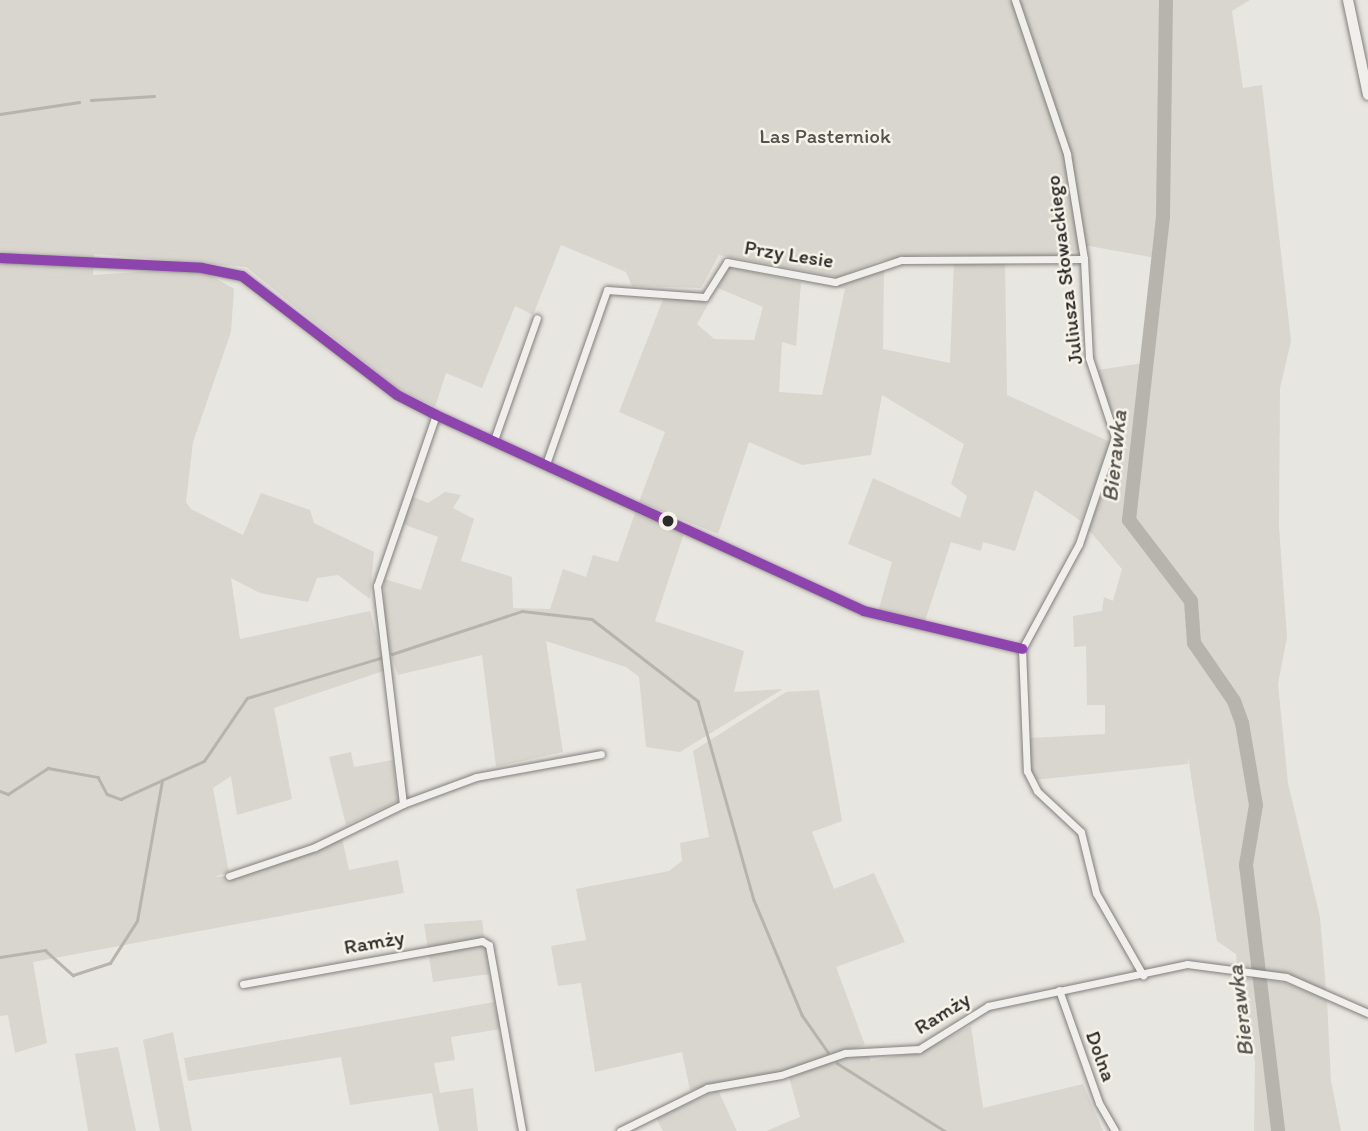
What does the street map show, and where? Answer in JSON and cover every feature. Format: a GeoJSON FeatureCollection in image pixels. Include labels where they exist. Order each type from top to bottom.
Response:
{"type":"FeatureCollection","features":[{"type":"Feature","properties":{"kind":"main road"},"geometry":{"type":"LineString","coordinates":[[1348,0],[1368,95]]}},
{"type":"Feature","properties":{"kind":"street","name":"Juliusza Słowackiego"},"geometry":{"type":"LineString","coordinates":[[1015,0],[1067,154],[1084,259],[1089,358],[1115,437],[1079,544],[1022,649],[1024,729],[1030,781],[1081,832],[1096,893],[1143,975]]}},
{"type":"Feature","properties":{"kind":"street"},"geometry":{"type":"LineString","coordinates":[[0,258],[202,268],[242,276],[397,395],[436,415],[864,611],[1022,649]]}},
{"type":"Feature","properties":{"kind":"street","name":"Przy Lesie"},"geometry":{"type":"LineString","coordinates":[[546,464],[607,290],[705,297],[727,262],[835,282],[901,260],[1084,259]]}},
{"type":"Feature","properties":{"kind":"street"},"geometry":{"type":"LineString","coordinates":[[494,440],[537,318]]}},
{"type":"Feature","properties":{"kind":"street"},"geometry":{"type":"LineString","coordinates":[[403,804],[377,586],[436,415]]}},
{"type":"Feature","properties":{"kind":"street"},"geometry":{"type":"LineString","coordinates":[[229,876],[315,847],[403,804],[513,767],[601,754]]}},
{"type":"Feature","properties":{"kind":"street","name":"Ramży"},"geometry":{"type":"LineString","coordinates":[[243,984],[482,941],[489,945],[522,1131]]}},
{"type":"Feature","properties":{"kind":"street","name":"Ramży"},"geometry":{"type":"LineString","coordinates":[[621,1131],[707,1088],[781,1075],[845,1053],[919,1049],[988,1006],[1187,964],[1269,975],[1368,1013]]}},
{"type":"Feature","properties":{"kind":"street","name":"Dolna"},"geometry":{"type":"LineString","coordinates":[[1059,990],[1099,1103],[1115,1131]]}},
{"type":"Feature","properties":{"kind":"green space","name":"Las Pasterniok"},"geometry":{"type":"Polygon","coordinates":[[[0,0],[1250,0],[1232,11],[1243,88],[1262,85],[1291,341],[1280,388],[1279,527],[1287,637],[1278,684],[1288,783],[1320,917],[1326,990],[1259,969],[1247,865],[1257,801],[1244,722],[1229,691],[1252,804],[1243,863],[1258,967],[1237,964],[1236,954],[1217,941],[1188,757],[1188,764],[1034,780],[1030,763],[1030,738],[1105,734],[1105,705],[1087,705],[1086,646],[1074,647],[1073,616],[1102,611],[1104,597],[1113,601],[1122,569],[1089,530],[1119,439],[1098,370],[1143,363],[1127,521],[1155,563],[1156,546],[1134,519],[1169,120],[1162,139],[1156,258],[1089,246],[1065,256],[925,255],[878,261],[839,277],[719,255],[701,288],[632,286],[626,272],[561,245],[533,315],[515,306],[482,388],[446,373],[435,407],[399,390],[246,267],[94,254],[93,275],[198,268],[234,289],[231,332],[193,442],[186,502],[191,509],[243,535],[261,493],[310,510],[314,523],[374,552],[370,599],[338,575],[317,578],[308,602],[260,593],[231,578],[240,639],[370,611],[386,670],[274,708],[292,799],[237,815],[231,776],[213,788],[229,872],[214,877],[245,875],[342,838],[349,870],[398,860],[404,893],[33,962],[47,1043],[15,1053],[8,1015],[0,1016],[0,0]]]}},
{"type":"Feature","properties":{"kind":"green space"},"geometry":{"type":"Polygon","coordinates":[[[1005,259],[1007,395],[1110,442],[1081,521],[1035,490],[1015,551],[983,542],[981,551],[951,542],[924,624],[878,612],[892,562],[848,544],[873,478],[960,518],[967,496],[951,484],[964,444],[882,395],[871,455],[802,465],[749,442],[718,534],[639,502],[665,432],[619,412],[664,297],[710,301],[697,324],[714,339],[754,340],[763,307],[718,288],[727,267],[801,282],[796,346],[782,342],[779,392],[822,395],[845,289],[832,286],[884,266],[883,349],[950,363],[954,260],[1005,259]]]}},
{"type":"Feature","properties":{"kind":"green space"},"geometry":{"type":"Polygon","coordinates":[[[445,492],[461,495],[453,508],[474,519],[461,561],[512,577],[513,608],[550,609],[563,569],[586,577],[593,555],[618,562],[635,513],[684,533],[655,621],[744,651],[734,692],[783,689],[680,752],[646,747],[639,677],[626,667],[546,641],[563,752],[496,767],[482,655],[398,675],[385,637],[384,579],[421,590],[438,537],[403,524],[411,496],[428,503],[445,492]]]}},
{"type":"Feature","properties":{"kind":"green space"},"geometry":{"type":"Polygon","coordinates":[[[819,690],[842,821],[812,832],[834,889],[874,873],[905,942],[836,967],[865,1045],[778,1073],[690,1090],[682,1052],[595,1072],[581,983],[558,986],[551,946],[586,940],[576,889],[669,871],[682,861],[680,843],[709,837],[693,751],[786,692],[819,690]]]}},
{"type":"Feature","properties":{"kind":"green space"},"geometry":{"type":"Polygon","coordinates":[[[351,752],[354,767],[393,760],[398,801],[346,825],[329,757],[351,752]]]}},
{"type":"Feature","properties":{"kind":"green space"},"geometry":{"type":"Polygon","coordinates":[[[482,920],[489,974],[433,982],[424,924],[482,920]]]}},
{"type":"Feature","properties":{"kind":"green space"},"geometry":{"type":"Polygon","coordinates":[[[1238,977],[1285,983],[1327,1000],[1331,1081],[1341,1131],[1254,1131],[1255,1062],[1238,977]]]}},
{"type":"Feature","properties":{"kind":"green space"},"geometry":{"type":"Polygon","coordinates":[[[494,1002],[501,1029],[451,1037],[455,1060],[434,1063],[440,1093],[473,1088],[478,1131],[439,1131],[432,1093],[350,1105],[341,1057],[188,1081],[184,1058],[494,1002]]]}},
{"type":"Feature","properties":{"kind":"green space"},"geometry":{"type":"Polygon","coordinates":[[[971,1026],[983,1108],[1083,1084],[1103,1131],[766,1131],[800,1117],[789,1077],[843,1058],[869,1056],[871,1061],[923,1051],[971,1026]]]}},
{"type":"Feature","properties":{"kind":"green space"},"geometry":{"type":"Polygon","coordinates":[[[173,1032],[192,1131],[160,1131],[143,1040],[173,1032]]]}},
{"type":"Feature","properties":{"kind":"green space"},"geometry":{"type":"Polygon","coordinates":[[[118,1047],[136,1131],[88,1131],[75,1054],[118,1047]]]}},
{"type":"Feature","properties":{"kind":"green space"},"geometry":{"type":"Polygon","coordinates":[[[718,1090],[737,1131],[663,1131],[656,1118],[718,1090]]]}},
{"type":"Feature","properties":{"kind":"waterway","name":"Bierawka"},"geometry":{"type":"LineString","coordinates":[[1166,0],[1163,217],[1129,520],[1191,601],[1194,643],[1234,701],[1242,723],[1256,805],[1246,865],[1278,1131]]}},
{"type":"Feature","properties":{"kind":"waterway"},"geometry":{"type":"LineString","coordinates":[[91,100],[154,96]]}},
{"type":"Feature","properties":{"kind":"waterway"},"geometry":{"type":"LineString","coordinates":[[0,114],[79,102]]}},
{"type":"Feature","properties":{"kind":"waterway"},"geometry":{"type":"LineString","coordinates":[[392,654],[522,611],[592,619],[698,701],[754,900],[802,1015],[828,1052]]}},
{"type":"Feature","properties":{"kind":"waterway"},"geometry":{"type":"LineString","coordinates":[[0,791],[8,794],[48,768],[98,777],[107,794],[121,799],[204,761],[247,698],[380,658]]}},
{"type":"Feature","properties":{"kind":"waterway"},"geometry":{"type":"LineString","coordinates":[[0,957],[45,950],[73,975],[110,963],[137,921],[162,780]]}},
{"type":"Feature","properties":{"kind":"waterway"},"geometry":{"type":"LineString","coordinates":[[837,1063],[945,1131]]}},
{"type":"Feature","properties":{"kind":"transit line"},"geometry":{"type":"LineString","coordinates":[[0,258],[202,268],[242,276],[397,395],[436,415],[864,611],[1022,649]]}}]}
